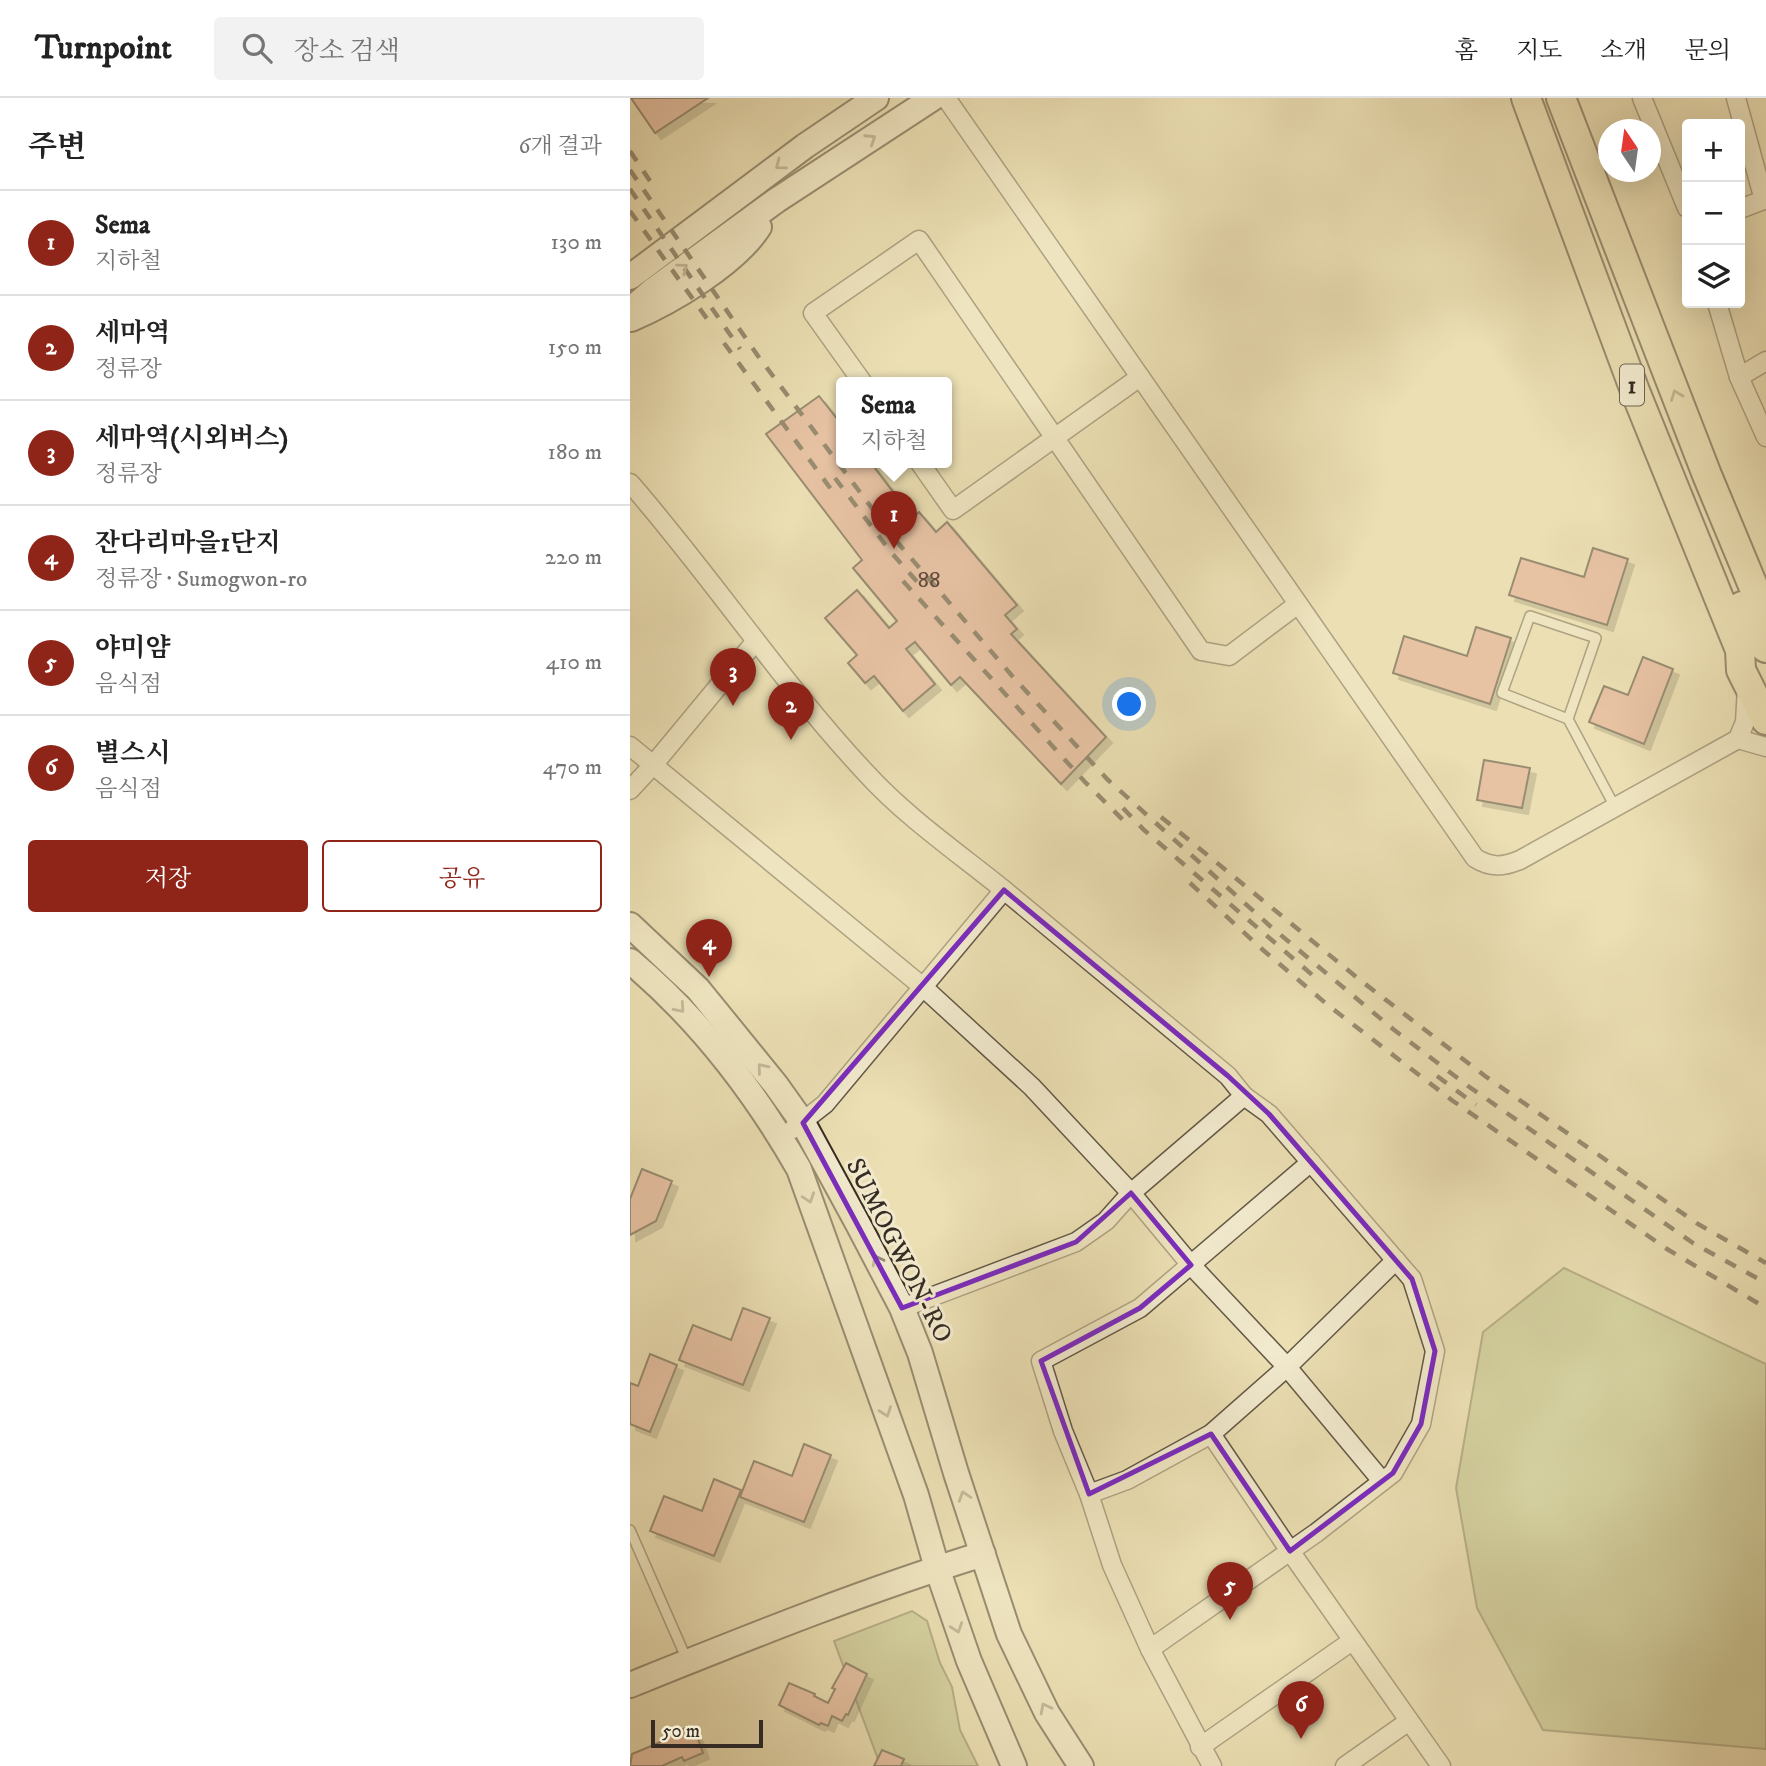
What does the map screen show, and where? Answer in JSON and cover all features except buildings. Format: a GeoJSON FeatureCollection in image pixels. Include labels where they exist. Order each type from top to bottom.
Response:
{"type":"FeatureCollection","features":[{"type":"Feature","properties":{"kind":"main road"},"geometry":{"type":"LineString","coordinates":[[1507,98],[1646,461],[1727,654],[1744,676]]}},
{"type":"Feature","properties":{"kind":"main road","name":"1"},"geometry":{"type":"LineString","coordinates":[[1526,98],[1634,391],[1740,650],[1744,676],[1766,720]]}},
{"type":"Feature","properties":{"kind":"main road","name":"1"},"geometry":{"type":"LineString","coordinates":[[1544,98],[1623,319],[1757,640],[1766,648]]}},
{"type":"Feature","properties":{"kind":"main road"},"geometry":{"type":"LineString","coordinates":[[1561,98],[1707,475],[1766,617]]}},
{"type":"Feature","properties":{"kind":"street"},"geometry":{"type":"LineString","coordinates":[[630,277],[804,146],[876,98]]}},
{"type":"Feature","properties":{"kind":"street"},"geometry":{"type":"LineString","coordinates":[[630,310],[777,200],[933,98]]}},
{"type":"Feature","properties":{"kind":"street"},"geometry":{"type":"LineString","coordinates":[[946,98],[1475,858],[1489,866],[1508,865],[1738,739],[1745,722],[1744,676]]}},
{"type":"Feature","properties":{"kind":"street"},"geometry":{"type":"LineString","coordinates":[[1642,98],[1682,196]]}},
{"type":"Feature","properties":{"kind":"street"},"geometry":{"type":"LineString","coordinates":[[1736,98],[1765,199],[1745,207]]}},
{"type":"Feature","properties":{"kind":"street"},"geometry":{"type":"LineString","coordinates":[[630,319],[663,305],[724,263],[756,232],[777,200]]}},
{"type":"Feature","properties":{"kind":"street"},"geometry":{"type":"LineString","coordinates":[[859,377],[813,313],[919,240],[1201,650],[1229,656],[1298,604]]}},
{"type":"Feature","properties":{"kind":"street"},"geometry":{"type":"LineString","coordinates":[[1718,308],[1739,377],[1766,437]]}},
{"type":"Feature","properties":{"kind":"street"},"geometry":{"type":"LineString","coordinates":[[1739,377],[1766,362]]}},
{"type":"Feature","properties":{"kind":"street"},"geometry":{"type":"LineString","coordinates":[[924,468],[953,510],[1140,377]]}},
{"type":"Feature","properties":{"kind":"street"},"geometry":{"type":"LineString","coordinates":[[633,493],[840,744],[891,800],[1228,1076],[1244,1096],[1269,1115],[1412,1279],[1435,1351],[1421,1424],[1393,1473],[1290,1551],[1150,1649]]}},
{"type":"Feature","properties":{"kind":"street"},"geometry":{"type":"LineString","coordinates":[[630,790],[755,642]]}},
{"type":"Feature","properties":{"kind":"street"},"geometry":{"type":"LineString","coordinates":[[1738,739],[1766,747]]}},
{"type":"Feature","properties":{"kind":"street"},"geometry":{"type":"LineString","coordinates":[[630,746],[923,987],[1032,1087],[1131,1194],[1191,1265],[1287,1367],[1382,1481]]}},
{"type":"Feature","properties":{"kind":"street"},"geometry":{"type":"LineString","coordinates":[[780,1137],[803,1123],[825,1104],[1004,890]]}},
{"type":"Feature","properties":{"kind":"street","name":"SUMOGWON-RO"},"geometry":{"type":"LineString","coordinates":[[630,925],[698,989],[803,1123],[902,1308],[920,1353],[1009,1634],[1047,1713],[1080,1766]]}},
{"type":"Feature","properties":{"kind":"street"},"geometry":{"type":"LineString","coordinates":[[630,961],[663,989],[735,1071],[799,1169],[916,1495],[937,1568],[969,1661],[1014,1766]]}},
{"type":"Feature","properties":{"kind":"street"},"geometry":{"type":"LineString","coordinates":[[902,1308],[1076,1242],[1106,1221],[1131,1194],[1244,1096]]}},
{"type":"Feature","properties":{"kind":"street"},"geometry":{"type":"LineString","coordinates":[[1212,1766],[1150,1649],[1112,1565],[1041,1361],[1140,1308],[1311,1162]]}},
{"type":"Feature","properties":{"kind":"street"},"geometry":{"type":"LineString","coordinates":[[1089,1494],[1127,1480],[1212,1434],[1287,1367],[1396,1261]]}},
{"type":"Feature","properties":{"kind":"street"},"geometry":{"type":"LineString","coordinates":[[1212,1434],[1352,1641],[1441,1766]]}},
{"type":"Feature","properties":{"kind":"street"},"geometry":{"type":"LineString","coordinates":[[630,1685],[777,1626],[983,1554]]}},
{"type":"Feature","properties":{"kind":"street"},"geometry":{"type":"LineString","coordinates":[[1200,1746],[1352,1641]]}},
{"type":"Feature","properties":{"kind":"street"},"geometry":{"type":"LineString","coordinates":[[1345,1766],[1409,1721]]}},
{"type":"Feature","properties":{"kind":"lane"},"geometry":{"type":"LineString","coordinates":[[1568,719],[1596,638],[1530,616],[1502,693],[1568,719],[1615,807]]}},
{"type":"Feature","properties":{"kind":"lane"},"geometry":{"type":"LineString","coordinates":[[630,1530],[688,1662]]}},
{"type":"Feature","properties":{"kind":"highlighted area"},"geometry":{"type":"Polygon","coordinates":[[[1004,890],[1228,1076],[1269,1114],[1412,1279],[1435,1351],[1421,1424],[1393,1473],[1290,1551],[1211,1434],[1089,1494],[1041,1361],[1140,1308],[1191,1265],[1131,1193],[1076,1242],[902,1308],[803,1123],[1004,890]]]}},
{"type":"Feature","properties":{"kind":"green space"},"geometry":{"type":"Polygon","coordinates":[[[1564,1268],[1766,1364],[1766,1749],[1543,1730],[1477,1608],[1456,1488],[1483,1332],[1564,1268]]]}},
{"type":"Feature","properties":{"kind":"green space"},"geometry":{"type":"Polygon","coordinates":[[[912,1611],[927,1621],[940,1663],[952,1687],[960,1730],[978,1766],[882,1766],[878,1759],[834,1641],[912,1611]]]}},
{"type":"Feature","properties":{"kind":"railway"},"geometry":{"type":"LineString","coordinates":[[630,151],[650,181]]}},
{"type":"Feature","properties":{"kind":"railway"},"geometry":{"type":"LineString","coordinates":[[630,170],[758,356],[836,460]]}},
{"type":"Feature","properties":{"kind":"railway"},"geometry":{"type":"LineString","coordinates":[[630,189],[740,349]]}},
{"type":"Feature","properties":{"kind":"railway"},"geometry":{"type":"LineString","coordinates":[[630,211],[710,323]]}},
{"type":"Feature","properties":{"kind":"railway"},"geometry":{"type":"LineString","coordinates":[[724,343],[836,496]]}},
{"type":"Feature","properties":{"kind":"railway"},"geometry":{"type":"LineString","coordinates":[[842,468],[898,543],[1014,678],[1107,779],[1270,926],[1393,1029],[1468,1086],[1693,1243],[1766,1283]]}},
{"type":"Feature","properties":{"kind":"railway"},"geometry":{"type":"LineString","coordinates":[[835,478],[890,551],[920,585]]}},
{"type":"Feature","properties":{"kind":"railway"},"geometry":{"type":"LineString","coordinates":[[903,581],[1085,782],[1126,823]]}},
{"type":"Feature","properties":{"kind":"railway"},"geometry":{"type":"LineString","coordinates":[[1123,808],[1144,830],[1317,979]]}},
{"type":"Feature","properties":{"kind":"railway"},"geometry":{"type":"LineString","coordinates":[[1161,817],[1360,980],[1485,1076],[1698,1224],[1766,1263]]}},
{"type":"Feature","properties":{"kind":"railway"},"geometry":{"type":"LineString","coordinates":[[1190,883],[1329,1006],[1453,1101],[1667,1249],[1766,1308]]}},
{"type":"Feature","properties":{"kind":"railway"},"geometry":{"type":"LineString","coordinates":[[1437,1076],[1476,1105]]}},
{"type":"Feature","properties":{"kind":"place","name":"Sema"},"geometry":{"type":"Point","coordinates":[894,549]}},
{"type":"Feature","properties":{"kind":"place","name":"세마역(시외버스)"},"geometry":{"type":"Point","coordinates":[733,706]}},
{"type":"Feature","properties":{"kind":"place","name":"세마역"},"geometry":{"type":"Point","coordinates":[791,740]}},
{"type":"Feature","properties":{"kind":"place","name":"잔다리마을1단지"},"geometry":{"type":"Point","coordinates":[709,977]}},
{"type":"Feature","properties":{"kind":"place","name":"야미얌"},"geometry":{"type":"Point","coordinates":[1230,1620]}},
{"type":"Feature","properties":{"kind":"place","name":"별스시"},"geometry":{"type":"Point","coordinates":[1301,1739]}}]}
